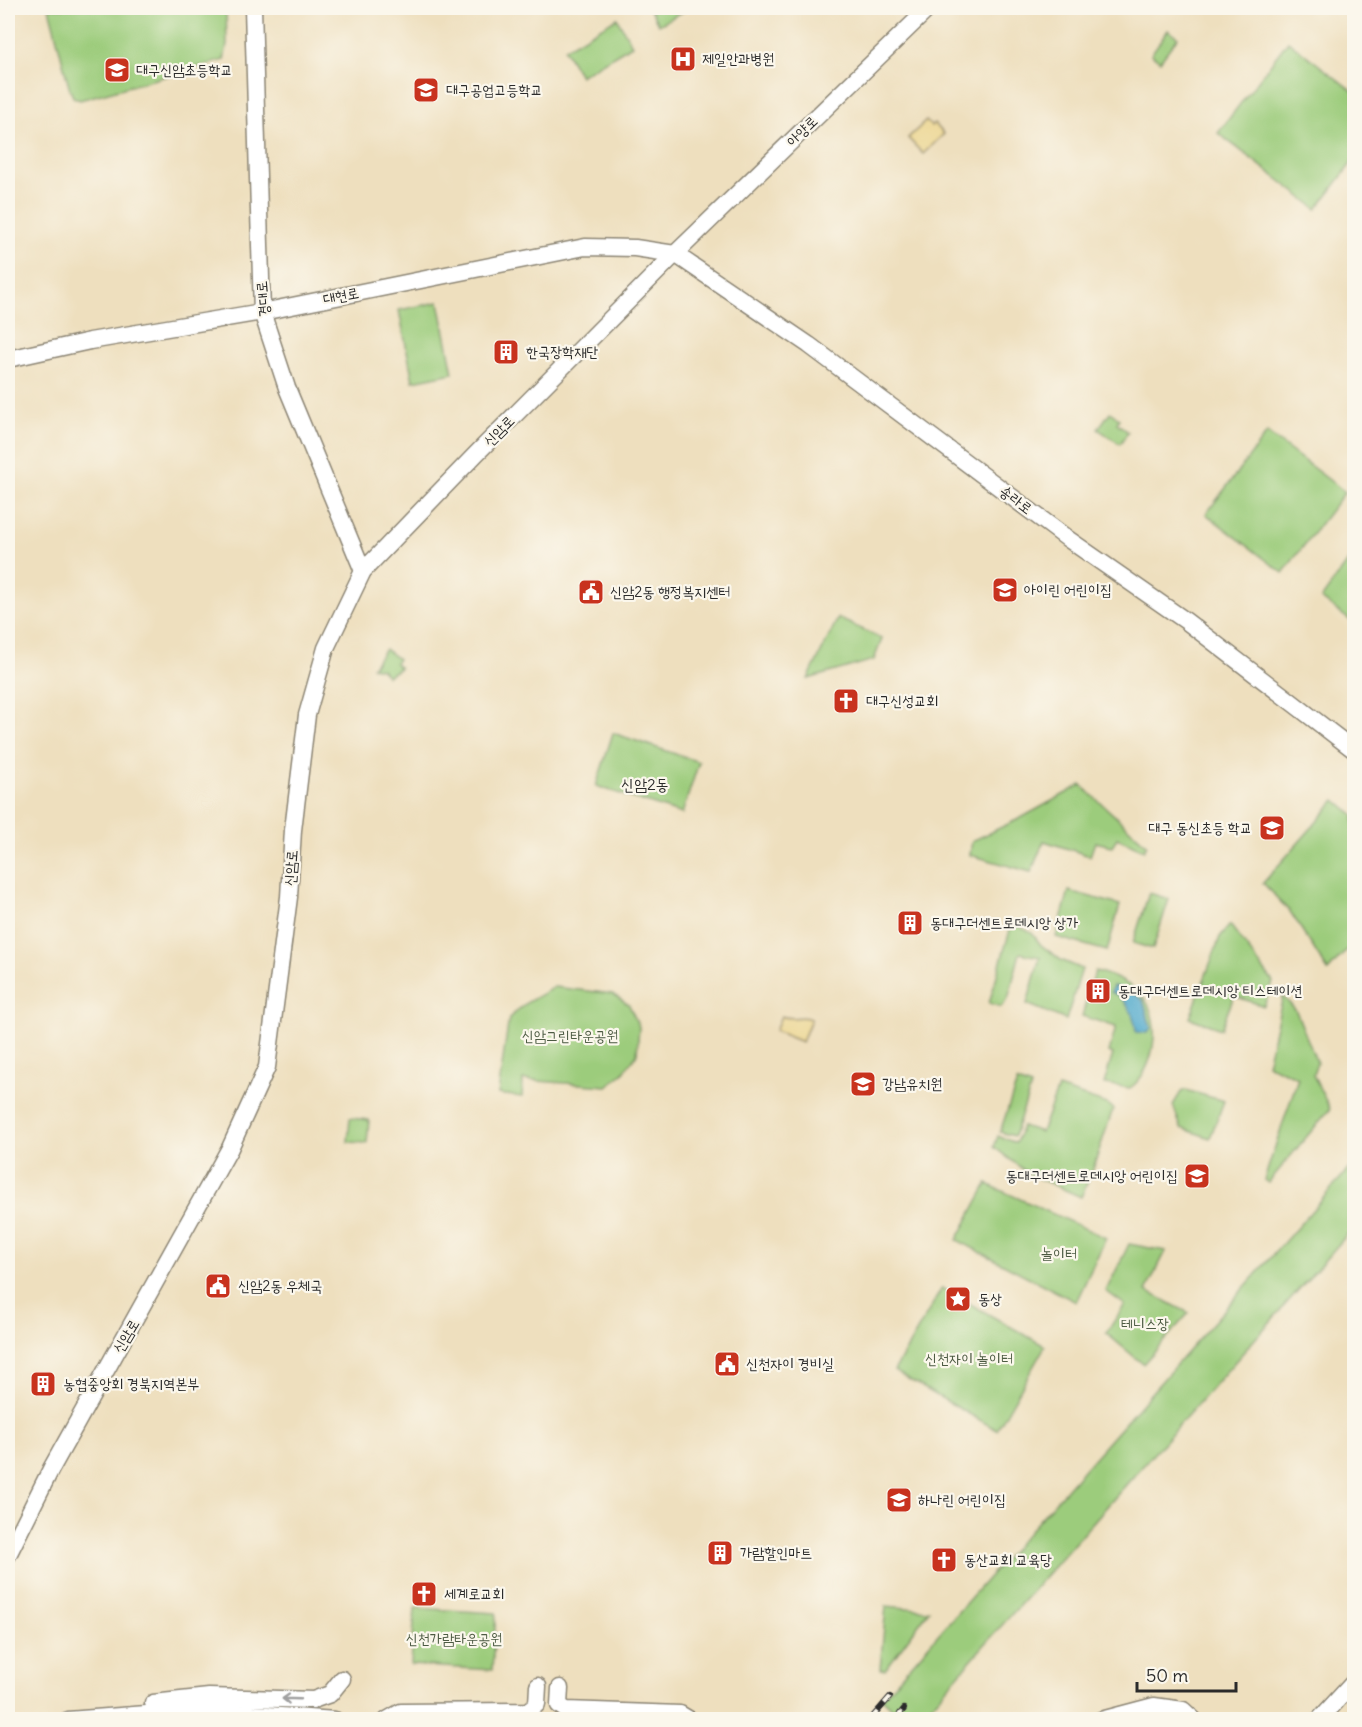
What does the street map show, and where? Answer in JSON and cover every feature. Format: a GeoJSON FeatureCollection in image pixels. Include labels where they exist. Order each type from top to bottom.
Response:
{"type":"FeatureCollection","features":[{"type":"Feature","properties":{"kind":"main road","name":"경대로"},"geometry":{"type":"LineString","coordinates":[[253,8],[262,312],[291,398],[363,572]]}},
{"type":"Feature","properties":{"kind":"main road","name":"아양로"},"geometry":{"type":"LineString","coordinates":[[675,254],[928,8]]}},
{"type":"Feature","properties":{"kind":"main road","name":"대현로"},"geometry":{"type":"LineString","coordinates":[[8,359],[90,341],[262,312],[585,247],[635,248],[675,254]]}},
{"type":"Feature","properties":{"kind":"main road","name":"신암로"},"geometry":{"type":"LineString","coordinates":[[8,1555],[51,1469],[230,1148],[267,1066],[289,897],[293,830],[307,715],[326,648],[363,572],[476,454],[675,254]]}},
{"type":"Feature","properties":{"kind":"main road","name":"송라로"},"geometry":{"type":"LineString","coordinates":[[675,254],[809,345],[1068,539],[1186,621],[1354,750]]}},
{"type":"Feature","properties":{"kind":"main road"},"geometry":{"type":"LineString","coordinates":[[77,1718],[161,1701],[209,1697],[313,1700],[330,1694],[342,1679]]}},
{"type":"Feature","properties":{"kind":"main road"},"geometry":{"type":"LineString","coordinates":[[1319,1719],[1354,1682]]}},
{"type":"Feature","properties":{"kind":"main road"},"geometry":{"type":"LineString","coordinates":[[387,1719],[401,1712],[529,1711],[537,1704],[538,1686]]}},
{"type":"Feature","properties":{"kind":"main road"},"geometry":{"type":"LineString","coordinates":[[560,1688],[559,1705],[566,1710],[680,1714],[690,1719]]}},
{"type":"Feature","properties":{"kind":"main road"},"geometry":{"type":"LineString","coordinates":[[1101,1719],[1154,1706],[1189,1715]]}},
{"type":"Feature","properties":{"kind":"main road"},"geometry":{"type":"LineString","coordinates":[[77,1718],[199,1710],[335,1719]]}},
{"type":"Feature","properties":{"kind":"main road"},"geometry":{"type":"LineString","coordinates":[[1150,1719],[1154,1716],[1189,1715]]}},
{"type":"Feature","properties":{"kind":"green space"},"geometry":{"type":"Polygon","coordinates":[[[49,8],[226,8],[227,45],[224,60],[80,100],[73,97],[69,87],[49,8]]]}},
{"type":"Feature","properties":{"kind":"green space"},"geometry":{"type":"Polygon","coordinates":[[[649,8],[689,8],[659,25],[649,8]]]}},
{"type":"Feature","properties":{"kind":"green space"},"geometry":{"type":"Polygon","coordinates":[[[617,18],[632,45],[580,76],[564,49],[617,18]]]}},
{"type":"Feature","properties":{"kind":"green space"},"geometry":{"type":"Polygon","coordinates":[[[1168,30],[1178,37],[1160,61],[1151,54],[1168,30]]]}},
{"type":"Feature","properties":{"kind":"green space"},"geometry":{"type":"Polygon","coordinates":[[[1288,41],[1354,92],[1354,160],[1317,209],[1218,133],[1288,41]]]}},
{"type":"Feature","properties":{"kind":"green space"},"geometry":{"type":"Polygon","coordinates":[[[439,302],[453,373],[413,381],[399,310],[439,302]]]}},
{"type":"Feature","properties":{"kind":"green space"},"geometry":{"type":"Polygon","coordinates":[[[1110,412],[1119,419],[1117,423],[1128,432],[1120,444],[1098,429],[1110,412]]]}},
{"type":"Feature","properties":{"kind":"green space"},"geometry":{"type":"Polygon","coordinates":[[[1267,433],[1345,492],[1283,573],[1206,514],[1267,433]]]}},
{"type":"Feature","properties":{"kind":"green space"},"geometry":{"type":"Polygon","coordinates":[[[1354,553],[1354,623],[1321,599],[1354,553]]]}},
{"type":"Feature","properties":{"kind":"green space"},"geometry":{"type":"Polygon","coordinates":[[[838,618],[882,639],[874,660],[808,679],[838,618]]]}},
{"type":"Feature","properties":{"kind":"green space"},"geometry":{"type":"Polygon","coordinates":[[[385,649],[398,659],[395,663],[400,668],[387,676],[382,669],[372,667],[385,649]]]}},
{"type":"Feature","properties":{"kind":"green space"},"geometry":{"type":"Polygon","coordinates":[[[613,733],[699,762],[682,814],[596,786],[613,733]]]}},
{"type":"Feature","properties":{"kind":"green space"},"geometry":{"type":"Polygon","coordinates":[[[1081,785],[1147,845],[1144,850],[1117,838],[1112,846],[1095,842],[1090,856],[1044,841],[1031,872],[970,855],[972,841],[1021,818],[1081,785]]]}},
{"type":"Feature","properties":{"kind":"green space"},"geometry":{"type":"Polygon","coordinates":[[[1336,800],[1354,815],[1354,942],[1328,971],[1291,913],[1263,883],[1336,800]]]}},
{"type":"Feature","properties":{"kind":"green space"},"geometry":{"type":"Polygon","coordinates":[[[1069,891],[1120,905],[1107,951],[1056,937],[1069,891]]]}},
{"type":"Feature","properties":{"kind":"green space"},"geometry":{"type":"Polygon","coordinates":[[[1149,893],[1169,899],[1153,949],[1133,943],[1149,893]]]}},
{"type":"Feature","properties":{"kind":"green space"},"geometry":{"type":"Polygon","coordinates":[[[1012,923],[1032,933],[1041,945],[1061,960],[1082,969],[1066,1020],[1027,1004],[1040,957],[1020,953],[1008,999],[1001,1007],[989,1003],[1012,923]]]}},
{"type":"Feature","properties":{"kind":"green space"},"geometry":{"type":"Polygon","coordinates":[[[1230,925],[1273,982],[1264,1006],[1234,996],[1221,1029],[1190,1018],[1220,937],[1230,925]]]}},
{"type":"Feature","properties":{"kind":"green space"},"geometry":{"type":"Polygon","coordinates":[[[1095,971],[1128,984],[1144,998],[1150,1008],[1154,1033],[1150,1058],[1139,1080],[1130,1088],[1104,1084],[1113,1054],[1109,1052],[1116,1027],[1082,1016],[1095,971]]]}},
{"type":"Feature","properties":{"kind":"green space","name":"신암그린타운공원"},"geometry":{"type":"Polygon","coordinates":[[[554,987],[613,994],[629,1005],[639,1027],[637,1054],[623,1073],[607,1086],[523,1080],[522,1097],[498,1094],[509,1018],[526,1003],[554,987]]]}},
{"type":"Feature","properties":{"kind":"green space"},"geometry":{"type":"Polygon","coordinates":[[[1283,996],[1296,1011],[1317,1063],[1313,1075],[1330,1109],[1268,1183],[1264,1180],[1298,1078],[1267,1064],[1283,996]]]}},
{"type":"Feature","properties":{"kind":"green space"},"geometry":{"type":"Polygon","coordinates":[[[1017,1082],[1031,1087],[1014,1136],[1000,1132],[1017,1082]]]}},
{"type":"Feature","properties":{"kind":"green space"},"geometry":{"type":"Polygon","coordinates":[[[1058,1088],[1107,1104],[1113,1109],[1081,1197],[1029,1174],[994,1147],[998,1136],[1016,1143],[1022,1126],[1041,1132],[1058,1088]]]}},
{"type":"Feature","properties":{"kind":"green space"},"geometry":{"type":"Polygon","coordinates":[[[1186,1090],[1224,1101],[1210,1138],[1181,1128],[1173,1105],[1181,1092],[1186,1090]]]}},
{"type":"Feature","properties":{"kind":"green space"},"geometry":{"type":"Polygon","coordinates":[[[350,1118],[369,1120],[367,1143],[348,1142],[350,1118]]]}},
{"type":"Feature","properties":{"kind":"green space"},"geometry":{"type":"Polygon","coordinates":[[[1354,1163],[1354,1227],[919,1719],[904,1719],[882,1698],[1354,1163]]]}},
{"type":"Feature","properties":{"kind":"green space","name":"놀이터"},"geometry":{"type":"Polygon","coordinates":[[[987,1184],[1106,1238],[1076,1302],[957,1240],[987,1184]]]}},
{"type":"Feature","properties":{"kind":"green space","name":"테니스장"},"geometry":{"type":"Polygon","coordinates":[[[1129,1244],[1166,1251],[1146,1291],[1189,1313],[1143,1364],[1106,1333],[1125,1305],[1106,1291],[1129,1244]]]}},
{"type":"Feature","properties":{"kind":"green space","name":"신천자이 놀이터"},"geometry":{"type":"Polygon","coordinates":[[[942,1288],[1045,1346],[997,1430],[894,1371],[942,1288]]]}},
{"type":"Feature","properties":{"kind":"green space"},"geometry":{"type":"Polygon","coordinates":[[[886,1606],[929,1610],[885,1670],[880,1669],[886,1606]]]}},
{"type":"Feature","properties":{"kind":"green space","name":"신천가람타운공원"},"geometry":{"type":"Polygon","coordinates":[[[415,1608],[496,1613],[492,1670],[411,1665],[415,1608]]]}},
{"type":"Feature","properties":{"kind":"sand"},"geometry":{"type":"Polygon","coordinates":[[[926,121],[931,126],[934,123],[944,134],[923,154],[908,138],[926,121]]]}},
{"type":"Feature","properties":{"kind":"sand"},"geometry":{"type":"Polygon","coordinates":[[[781,1016],[811,1019],[802,1042],[775,1031],[781,1016]]]}},
{"type":"Feature","properties":{"kind":"water"},"geometry":{"type":"Polygon","coordinates":[[[1113,986],[1128,990],[1143,1000],[1151,1028],[1148,1033],[1136,1032],[1129,1008],[1121,998],[1111,992],[1113,986]]]}},
{"type":"Feature","properties":{"kind":"railway"},"geometry":{"type":"LineString","coordinates":[[870,1720],[890,1697]]}},
{"type":"Feature","properties":{"kind":"railway"},"geometry":{"type":"LineString","coordinates":[[895,1720],[904,1709]]}},
{"type":"Feature","properties":{"kind":"place","name":"제일안과병원"},"geometry":{"type":"Point","coordinates":[683,59]}},
{"type":"Feature","properties":{"kind":"place","name":"대구신암초등학교"},"geometry":{"type":"Point","coordinates":[117,70]}},
{"type":"Feature","properties":{"kind":"place","name":"대구공업고등학교"},"geometry":{"type":"Point","coordinates":[426,90]}},
{"type":"Feature","properties":{"kind":"place","name":"한국장학재단"},"geometry":{"type":"Point","coordinates":[506,352]}},
{"type":"Feature","properties":{"kind":"place","name":"아이린 어린이집"},"geometry":{"type":"Point","coordinates":[1005,590]}},
{"type":"Feature","properties":{"kind":"place","name":"신암2동 행정복지센터"},"geometry":{"type":"Point","coordinates":[591,592]}},
{"type":"Feature","properties":{"kind":"place","name":"대구신성교회"},"geometry":{"type":"Point","coordinates":[846,701]}},
{"type":"Feature","properties":{"kind":"place","name":"대구 동신초등 학교"},"geometry":{"type":"Point","coordinates":[1272,828]}},
{"type":"Feature","properties":{"kind":"place","name":"동대구더센트로데시앙 상가"},"geometry":{"type":"Point","coordinates":[910,923]}},
{"type":"Feature","properties":{"kind":"place","name":"동대구더센트로데시앙 티스테이션"},"geometry":{"type":"Point","coordinates":[1098,991]}},
{"type":"Feature","properties":{"kind":"place","name":"강남유치원"},"geometry":{"type":"Point","coordinates":[863,1084]}},
{"type":"Feature","properties":{"kind":"place","name":"동대구더센트로데시앙 어린이집"},"geometry":{"type":"Point","coordinates":[1197,1176]}},
{"type":"Feature","properties":{"kind":"place","name":"신암2동 우체국"},"geometry":{"type":"Point","coordinates":[218,1286]}},
{"type":"Feature","properties":{"kind":"place","name":"동상"},"geometry":{"type":"Point","coordinates":[958,1299]}},
{"type":"Feature","properties":{"kind":"place","name":"신천자이 경비실"},"geometry":{"type":"Point","coordinates":[727,1364]}},
{"type":"Feature","properties":{"kind":"place","name":"농협중앙회 경북지역본부"},"geometry":{"type":"Point","coordinates":[43,1384]}},
{"type":"Feature","properties":{"kind":"place","name":"하나린 어린이집"},"geometry":{"type":"Point","coordinates":[899,1500]}},
{"type":"Feature","properties":{"kind":"place","name":"가람할인마트"},"geometry":{"type":"Point","coordinates":[720,1553]}},
{"type":"Feature","properties":{"kind":"place","name":"동산교회 교육당"},"geometry":{"type":"Point","coordinates":[944,1560]}},
{"type":"Feature","properties":{"kind":"place","name":"세계로교회"},"geometry":{"type":"Point","coordinates":[424,1594]}},
{"type":"Feature","properties":{"kind":"district","name":"신암2동"},"geometry":{"type":"Point","coordinates":[645,784]}}]}
